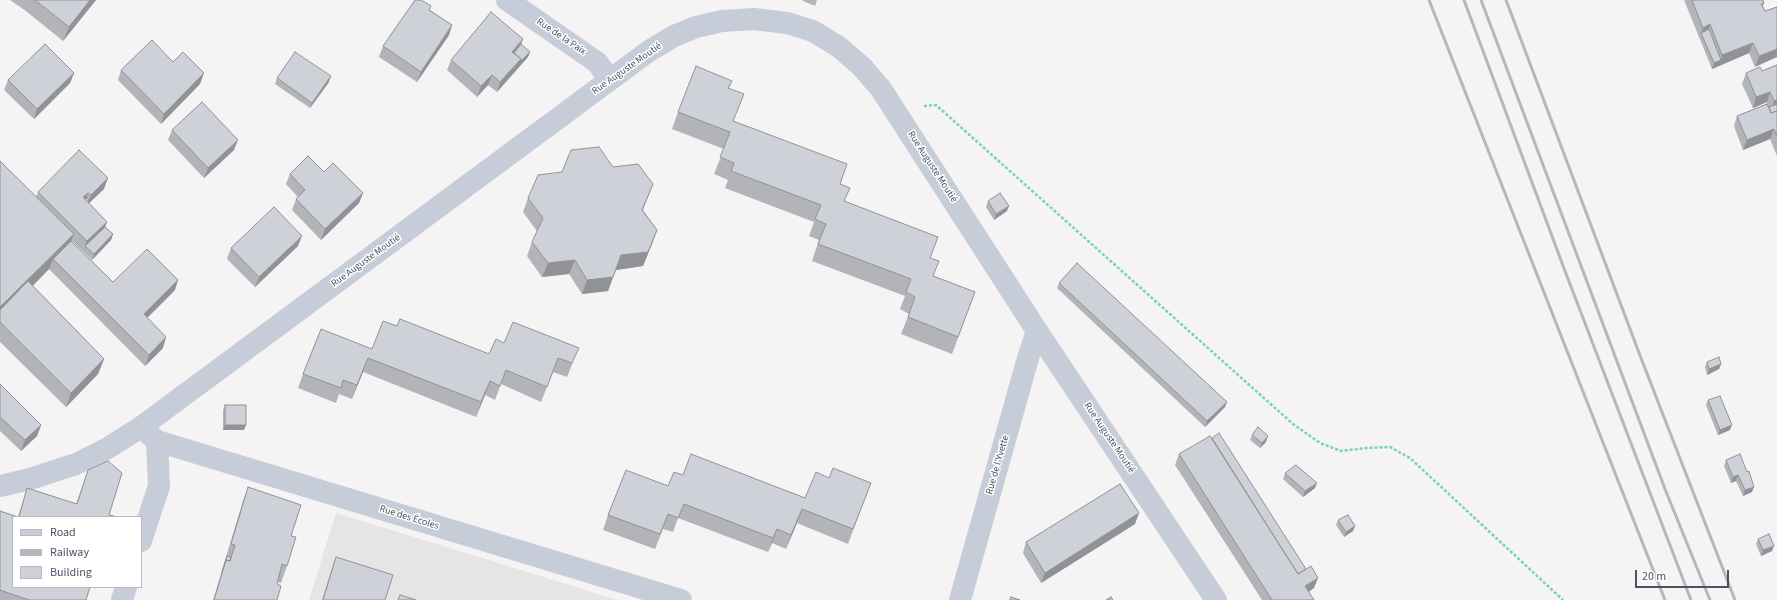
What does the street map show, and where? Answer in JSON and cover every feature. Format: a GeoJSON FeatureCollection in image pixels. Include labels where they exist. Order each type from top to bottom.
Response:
{"type":"FeatureCollection","features":[{"type":"Feature","properties":{"kind":"street","name":"Rue de la Paix"},"geometry":{"type":"LineString","coordinates":[[507,0],[598,63],[609,80]]}},
{"type":"Feature","properties":{"kind":"street","name":"Rue Auguste Moutié"},"geometry":{"type":"LineString","coordinates":[[0,486],[38,477],[76,464],[108,448],[141,427],[649,51],[674,36],[696,27],[722,21],[754,19],[787,23],[814,32],[840,46],[862,67],[881,89],[1037,331],[1216,600]]}},
{"type":"Feature","properties":{"kind":"street","name":"Rue de l'Yvette"},"geometry":{"type":"LineString","coordinates":[[960,600],[1026,365],[1037,331]]}},
{"type":"Feature","properties":{"kind":"street","name":"Rue des Écoles"},"geometry":{"type":"LineString","coordinates":[[141,427],[157,441],[681,600]]}},
{"type":"Feature","properties":{"kind":"street"},"geometry":{"type":"LineString","coordinates":[[142,539],[159,486],[157,441]]}},
{"type":"Feature","properties":{"kind":"street"},"geometry":{"type":"LineString","coordinates":[[122,600],[126,588]]}},
{"type":"Feature","properties":{"kind":"path"},"geometry":{"type":"LineString","coordinates":[[894,110],[936,105],[1293,424],[1320,443],[1340,451],[1390,447],[1410,458],[1563,600]]}},
{"type":"Feature","properties":{"kind":"shaded area"},"geometry":{"type":"Polygon","coordinates":[[[336,513],[618,600],[309,600],[336,513]]]}},
{"type":"Feature","properties":{"kind":"building"},"geometry":{"type":"Polygon","coordinates":[[[35,0],[90,0],[69,27],[35,0]]]}},
{"type":"Feature","properties":{"kind":"building"},"geometry":{"type":"Polygon","coordinates":[[[415,0],[421,0],[431,6],[429,10],[452,25],[421,72],[383,46],[415,0]]]}},
{"type":"Feature","properties":{"kind":"building"},"geometry":{"type":"Polygon","coordinates":[[[1692,0],[1763,0],[1764,3],[1761,4],[1765,11],[1777,7],[1777,49],[1759,56],[1753,43],[1722,55],[1710,24],[1703,28],[1692,0]]]}},
{"type":"Feature","properties":{"kind":"building"},"geometry":{"type":"Polygon","coordinates":[[[491,12],[523,39],[512,52],[521,59],[500,82],[492,75],[481,86],[451,60],[491,12]]]}},
{"type":"Feature","properties":{"kind":"building"},"geometry":{"type":"Polygon","coordinates":[[[1709,29],[1721,60],[1714,63],[1701,33],[1709,29]]]}},
{"type":"Feature","properties":{"kind":"building"},"geometry":{"type":"Polygon","coordinates":[[[152,40],[173,62],[183,52],[204,73],[164,114],[121,70],[152,40]]]}},
{"type":"Feature","properties":{"kind":"building"},"geometry":{"type":"Polygon","coordinates":[[[45,44],[74,73],[37,109],[8,80],[45,44]]]}},
{"type":"Feature","properties":{"kind":"building"},"geometry":{"type":"Polygon","coordinates":[[[521,44],[530,52],[519,63],[521,59],[514,53],[521,44]]]}},
{"type":"Feature","properties":{"kind":"building"},"geometry":{"type":"Polygon","coordinates":[[[295,52],[331,76],[312,103],[277,78],[295,52]]]}},
{"type":"Feature","properties":{"kind":"building"},"geometry":{"type":"Polygon","coordinates":[[[1777,65],[1777,100],[1774,101],[1770,92],[1756,97],[1746,73],[1760,67],[1762,71],[1777,65]]]}},
{"type":"Feature","properties":{"kind":"building"},"geometry":{"type":"Polygon","coordinates":[[[696,66],[732,81],[728,88],[744,94],[733,121],[847,164],[840,184],[850,188],[844,201],[938,237],[930,258],[939,261],[933,276],[975,292],[958,337],[908,317],[915,297],[906,292],[911,279],[818,244],[826,224],[815,219],[821,205],[731,171],[734,163],[720,157],[730,132],[678,112],[696,66]]]}},
{"type":"Feature","properties":{"kind":"building"},"geometry":{"type":"Polygon","coordinates":[[[202,102],[238,140],[208,168],[172,130],[202,102]]]}},
{"type":"Feature","properties":{"kind":"building"},"geometry":{"type":"Polygon","coordinates":[[[1767,104],[1771,113],[1777,111],[1777,136],[1774,129],[1747,140],[1737,116],[1767,104]]]}},
{"type":"Feature","properties":{"kind":"building"},"geometry":{"type":"Polygon","coordinates":[[[1777,104],[1777,111],[1771,113],[1769,107],[1777,104]]]}},
{"type":"Feature","properties":{"kind":"building"},"geometry":{"type":"Polygon","coordinates":[[[599,147],[613,167],[638,164],[653,184],[642,210],[657,230],[648,252],[621,255],[613,277],[587,280],[575,260],[548,263],[532,242],[543,218],[528,198],[538,175],[562,172],[571,150],[599,147]]]}},
{"type":"Feature","properties":{"kind":"building"},"geometry":{"type":"Polygon","coordinates":[[[79,150],[108,178],[91,195],[88,193],[83,197],[107,222],[87,241],[38,192],[79,150]]]}},
{"type":"Feature","properties":{"kind":"building"},"geometry":{"type":"Polygon","coordinates":[[[308,156],[324,172],[333,163],[363,193],[325,229],[296,199],[305,190],[290,174],[308,156]]]}},
{"type":"Feature","properties":{"kind":"building"},"geometry":{"type":"Polygon","coordinates":[[[0,161],[74,234],[0,307],[0,161]]]}},
{"type":"Feature","properties":{"kind":"building"},"geometry":{"type":"Polygon","coordinates":[[[1000,193],[1009,206],[996,214],[988,201],[1000,193]]]}},
{"type":"Feature","properties":{"kind":"building"},"geometry":{"type":"Polygon","coordinates":[[[274,207],[302,236],[259,277],[231,248],[274,207]]]}},
{"type":"Feature","properties":{"kind":"building"},"geometry":{"type":"Polygon","coordinates":[[[105,227],[113,234],[94,254],[85,246],[105,227]]]}},
{"type":"Feature","properties":{"kind":"building"},"geometry":{"type":"Polygon","coordinates":[[[71,241],[113,282],[147,249],[178,280],[144,314],[166,337],[149,355],[53,259],[71,241]]]}},
{"type":"Feature","properties":{"kind":"building"},"geometry":{"type":"Polygon","coordinates":[[[1077,263],[1227,402],[1207,421],[1059,283],[1077,263]]]}},
{"type":"Feature","properties":{"kind":"building"},"geometry":{"type":"Polygon","coordinates":[[[28,281],[104,359],[71,393],[0,322],[0,310],[28,281]]]}},
{"type":"Feature","properties":{"kind":"building"},"geometry":{"type":"Polygon","coordinates":[[[400,319],[489,354],[496,339],[504,343],[513,322],[579,348],[572,363],[558,358],[547,387],[506,370],[500,386],[490,381],[481,402],[368,358],[357,385],[343,380],[341,388],[303,374],[321,329],[372,349],[383,321],[397,326],[400,319]]]}},
{"type":"Feature","properties":{"kind":"building"},"geometry":{"type":"Polygon","coordinates":[[[1719,357],[1721,364],[1709,369],[1707,362],[1719,357]]]}},
{"type":"Feature","properties":{"kind":"building"},"geometry":{"type":"Polygon","coordinates":[[[0,384],[41,425],[25,440],[0,417],[0,384]]]}},
{"type":"Feature","properties":{"kind":"building"},"geometry":{"type":"Polygon","coordinates":[[[1720,396],[1732,425],[1720,430],[1708,400],[1720,396]]]}},
{"type":"Feature","properties":{"kind":"building"},"geometry":{"type":"Polygon","coordinates":[[[225,405],[246,405],[246,425],[225,425],[225,405]]]}},
{"type":"Feature","properties":{"kind":"building"},"geometry":{"type":"Polygon","coordinates":[[[1258,427],[1268,436],[1262,443],[1252,435],[1258,427]]]}},
{"type":"Feature","properties":{"kind":"building"},"geometry":{"type":"Polygon","coordinates":[[[1219,433],[1306,569],[1298,574],[1212,438],[1219,433]]]}},
{"type":"Feature","properties":{"kind":"building"},"geometry":{"type":"Polygon","coordinates":[[[1210,436],[1298,574],[1311,566],[1318,578],[1305,586],[1314,600],[1272,600],[1179,454],[1210,436]]]}},
{"type":"Feature","properties":{"kind":"building"},"geometry":{"type":"Polygon","coordinates":[[[691,454],[805,498],[816,472],[829,478],[833,468],[871,483],[853,529],[802,509],[791,535],[777,529],[773,538],[684,504],[678,518],[668,514],[660,534],[608,515],[626,470],[668,486],[674,472],[683,475],[691,454]]]}},
{"type":"Feature","properties":{"kind":"building"},"geometry":{"type":"Polygon","coordinates":[[[1740,454],[1747,472],[1749,471],[1754,487],[1745,490],[1738,475],[1733,477],[1726,460],[1740,454]]]}},
{"type":"Feature","properties":{"kind":"building"},"geometry":{"type":"Polygon","coordinates":[[[108,461],[122,473],[109,515],[114,516],[19,516],[27,488],[77,504],[88,470],[108,461]]]}},
{"type":"Feature","properties":{"kind":"building"},"geometry":{"type":"Polygon","coordinates":[[[1296,465],[1317,483],[1305,491],[1285,473],[1296,465]]]}},
{"type":"Feature","properties":{"kind":"building"},"geometry":{"type":"Polygon","coordinates":[[[1120,484],[1139,513],[1045,573],[1026,542],[1120,484]]]}},
{"type":"Feature","properties":{"kind":"building"},"geometry":{"type":"Polygon","coordinates":[[[248,487],[301,505],[291,536],[296,537],[287,566],[282,564],[277,584],[281,586],[277,600],[214,600],[226,560],[230,561],[235,545],[231,544],[248,487]]]}},
{"type":"Feature","properties":{"kind":"building"},"geometry":{"type":"Polygon","coordinates":[[[0,511],[15,516],[12,516],[12,588],[90,588],[86,600],[29,600],[0,590],[0,511]]]}},
{"type":"Feature","properties":{"kind":"building"},"geometry":{"type":"Polygon","coordinates":[[[1348,515],[1355,526],[1346,532],[1338,520],[1348,515]]]}},
{"type":"Feature","properties":{"kind":"building"},"geometry":{"type":"Polygon","coordinates":[[[1769,534],[1774,546],[1763,550],[1758,539],[1769,534]]]}},
{"type":"Feature","properties":{"kind":"building"},"geometry":{"type":"Polygon","coordinates":[[[227,556],[231,557],[230,561],[226,560],[222,572],[227,556]]]}},
{"type":"Feature","properties":{"kind":"building"},"geometry":{"type":"Polygon","coordinates":[[[336,557],[393,575],[385,600],[323,600],[336,557]]]}},
{"type":"Feature","properties":{"kind":"building"},"geometry":{"type":"Polygon","coordinates":[[[400,595],[416,600],[398,600],[400,595]]]}},
{"type":"Feature","properties":{"kind":"building"},"geometry":{"type":"Polygon","coordinates":[[[1011,597],[1020,600],[1010,600],[1011,597]]]}},
{"type":"Feature","properties":{"kind":"building"},"geometry":{"type":"Polygon","coordinates":[[[1111,597],[1113,600],[1106,600],[1111,597]]]}},
{"type":"Feature","properties":{"kind":"railway"},"geometry":{"type":"LineString","coordinates":[[1429,0],[1665,600]]}},
{"type":"Feature","properties":{"kind":"railway"},"geometry":{"type":"LineString","coordinates":[[1464,0],[1565,271],[1691,600]]}},
{"type":"Feature","properties":{"kind":"railway"},"geometry":{"type":"LineString","coordinates":[[1481,0],[1665,489],[1710,600]]}},
{"type":"Feature","properties":{"kind":"railway"},"geometry":{"type":"LineString","coordinates":[[1506,0],[1641,358],[1735,600]]}}]}
